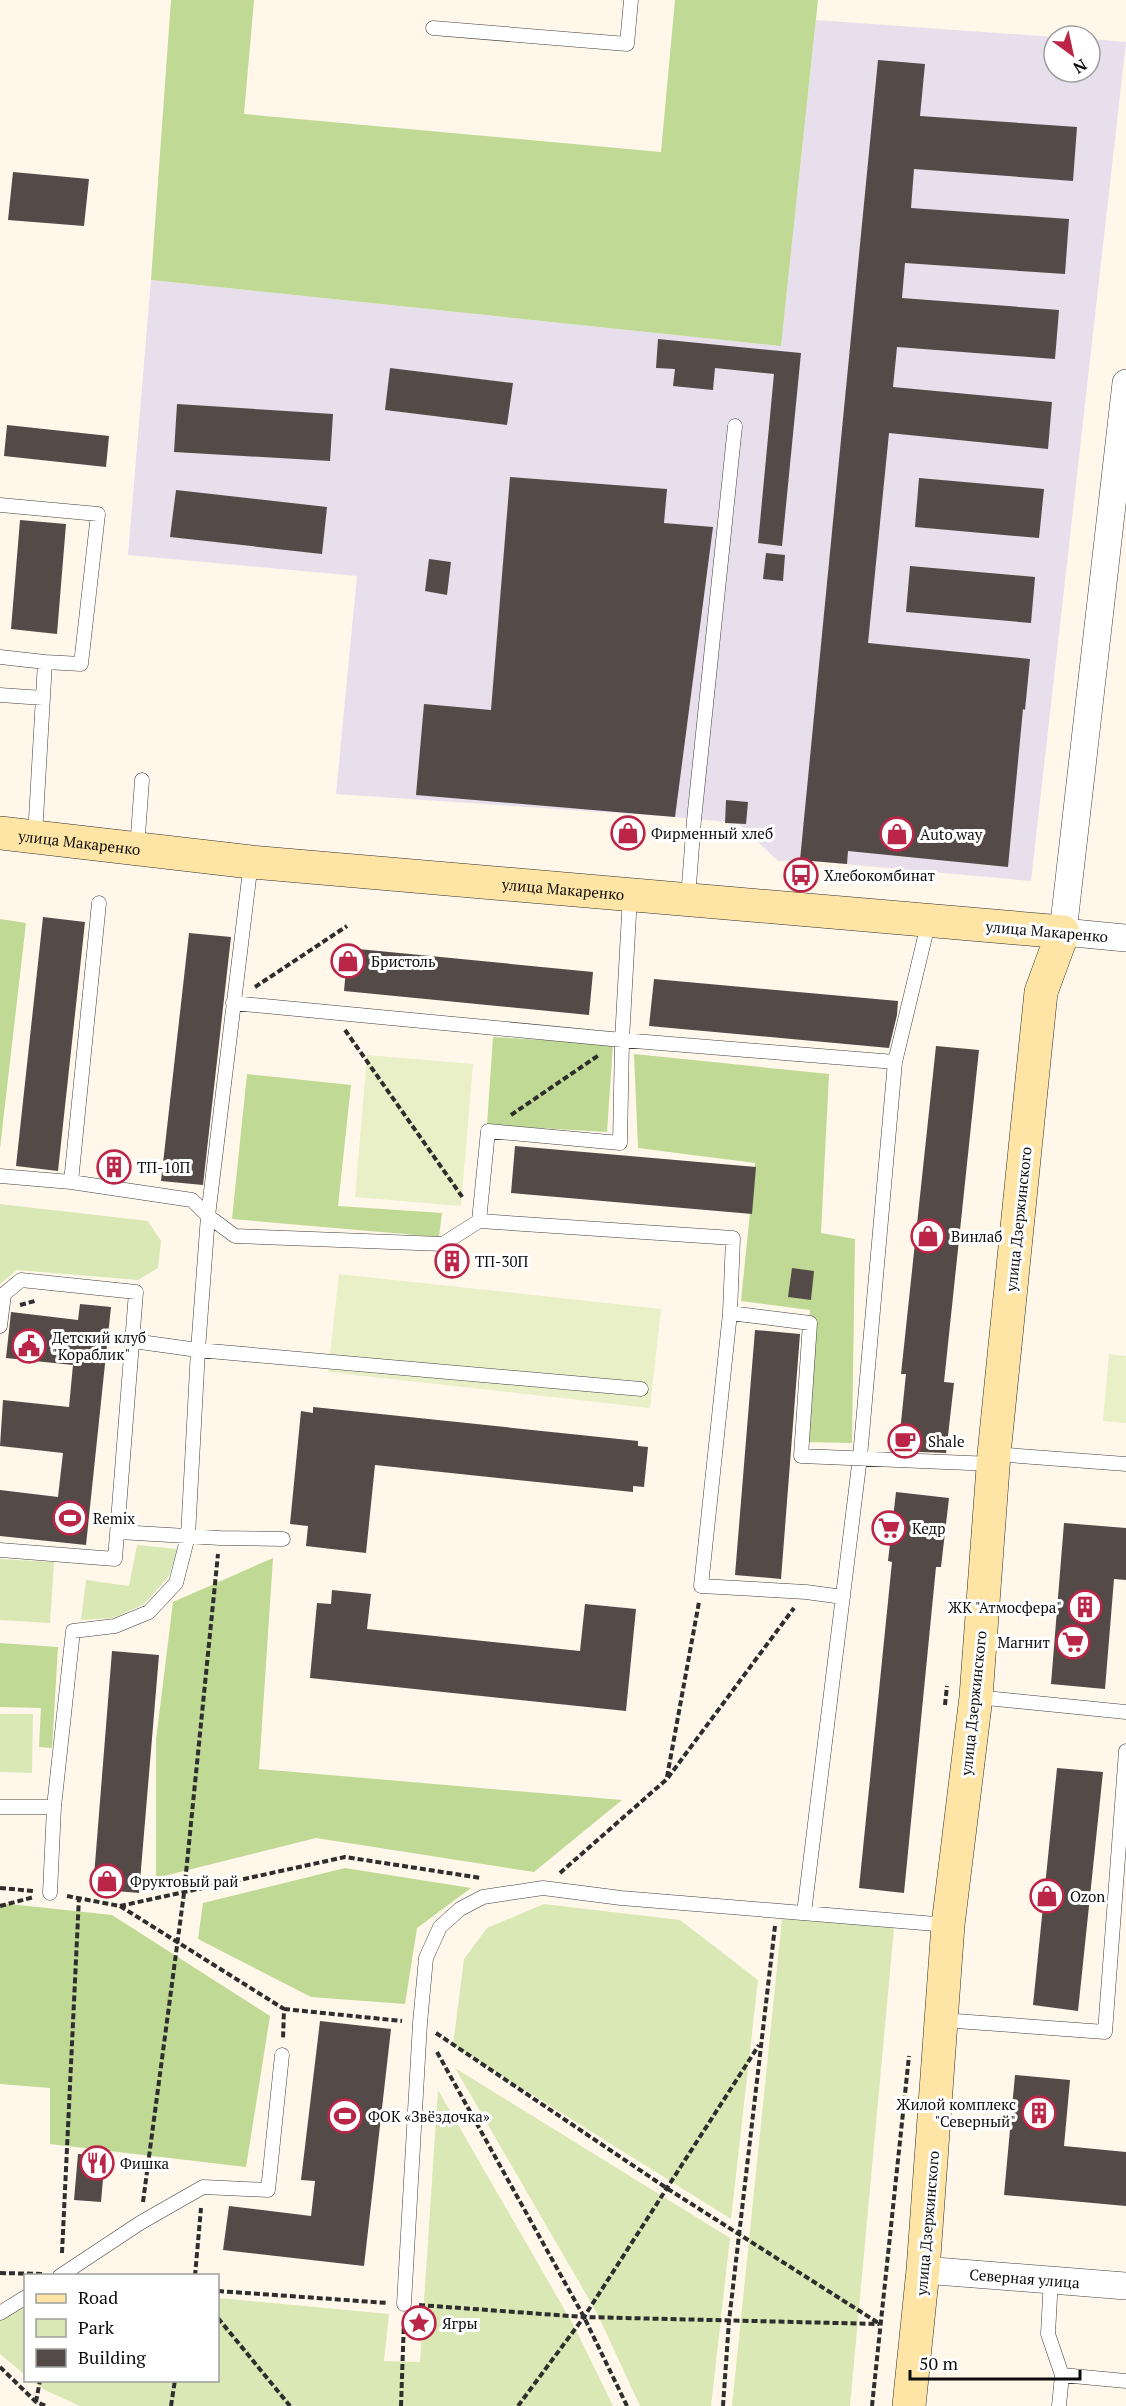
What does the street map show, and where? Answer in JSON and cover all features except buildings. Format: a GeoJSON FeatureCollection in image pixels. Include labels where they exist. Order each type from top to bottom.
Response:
{"type":"FeatureCollection","features":[{"type":"Feature","properties":{"kind":"street"},"geometry":{"type":"LineString","coordinates":[[1063,932],[1126,383]]}},
{"type":"Feature","properties":{"kind":"street","name":"улица Макаренко"},"geometry":{"type":"LineString","coordinates":[[0,833],[251,862],[630,896],[688,898],[782,909],[1126,938]]}},
{"type":"Feature","properties":{"kind":"street","name":"улица Дзержинского"},"geometry":{"type":"LineString","coordinates":[[909,2406],[923,2270],[948,1924],[976,1697],[994,1459],[1041,992],[1063,932]]}},
{"type":"Feature","properties":{"kind":"street","name":"Северная улица"},"geometry":{"type":"LineString","coordinates":[[923,2270],[1126,2286]]}},
{"type":"Feature","properties":{"kind":"lane"},"geometry":{"type":"LineString","coordinates":[[433,28],[627,44],[630,0]]}},
{"type":"Feature","properties":{"kind":"lane"},"geometry":{"type":"LineString","coordinates":[[688,898],[735,426]]}},
{"type":"Feature","properties":{"kind":"lane"},"geometry":{"type":"LineString","coordinates":[[0,505],[98,514],[81,664],[0,657]]}},
{"type":"Feature","properties":{"kind":"lane"},"geometry":{"type":"LineString","coordinates":[[35,836],[45,662]]}},
{"type":"Feature","properties":{"kind":"lane"},"geometry":{"type":"LineString","coordinates":[[0,695],[43,698]]}},
{"type":"Feature","properties":{"kind":"lane"},"geometry":{"type":"LineString","coordinates":[[137,849],[142,780]]}},
{"type":"Feature","properties":{"kind":"lane"},"geometry":{"type":"LineString","coordinates":[[50,1893],[54,1807],[73,1630],[115,1626],[149,1612],[176,1583],[188,1536],[208,1216],[251,862]]}},
{"type":"Feature","properties":{"kind":"lane"},"geometry":{"type":"LineString","coordinates":[[479,1221],[488,1131],[620,1143],[622,1040],[630,896]]}},
{"type":"Feature","properties":{"kind":"lane"},"geometry":{"type":"LineString","coordinates":[[71,1182],[99,903]]}},
{"type":"Feature","properties":{"kind":"lane"},"geometry":{"type":"LineString","coordinates":[[804,1913],[860,1457],[895,1062],[929,920]]}},
{"type":"Feature","properties":{"kind":"lane"},"geometry":{"type":"LineString","coordinates":[[234,1003],[622,1040],[895,1062]]}},
{"type":"Feature","properties":{"kind":"lane"},"geometry":{"type":"LineString","coordinates":[[0,1176],[71,1182],[192,1200],[208,1216],[235,1236],[443,1244],[479,1221],[733,1238],[730,1313],[701,1586],[806,1592],[843,1597]]}},
{"type":"Feature","properties":{"kind":"lane"},"geometry":{"type":"LineString","coordinates":[[0,1326],[4,1293],[21,1280],[136,1292],[119,1533],[115,1559],[0,1550]]}},
{"type":"Feature","properties":{"kind":"lane"},"geometry":{"type":"LineString","coordinates":[[730,1313],[810,1323],[801,1456],[1126,1464]]}},
{"type":"Feature","properties":{"kind":"lane"},"geometry":{"type":"LineString","coordinates":[[133,1341],[198,1350],[641,1389]]}},
{"type":"Feature","properties":{"kind":"lane"},"geometry":{"type":"LineString","coordinates":[[119,1533],[283,1539]]}},
{"type":"Feature","properties":{"kind":"lane"},"geometry":{"type":"LineString","coordinates":[[976,1697],[1126,1712]]}},
{"type":"Feature","properties":{"kind":"lane"},"geometry":{"type":"LineString","coordinates":[[942,2020],[1105,2032],[1122,1847],[1126,1751]]}},
{"type":"Feature","properties":{"kind":"lane"},"geometry":{"type":"LineString","coordinates":[[0,1807],[54,1807]]}},
{"type":"Feature","properties":{"kind":"lane"},"geometry":{"type":"LineString","coordinates":[[404,2304],[420,2023],[426,1958],[440,1927],[460,1909],[483,1897],[543,1888],[621,1898],[948,1924]]}},
{"type":"Feature","properties":{"kind":"lane"},"geometry":{"type":"LineString","coordinates":[[62,2274],[140,2223],[203,2187],[268,2190],[282,2055]]}},
{"type":"Feature","properties":{"kind":"lane"},"geometry":{"type":"LineString","coordinates":[[1051,2279],[1048,2334],[1062,2375],[1059,2406]]}},
{"type":"Feature","properties":{"kind":"lane"},"geometry":{"type":"LineString","coordinates":[[0,2313],[24,2298]]}},
{"type":"Feature","properties":{"kind":"lane"},"geometry":{"type":"LineString","coordinates":[[1062,2375],[1126,2381]]}},
{"type":"Feature","properties":{"kind":"path"},"geometry":{"type":"LineString","coordinates":[[234,1003],[277,970],[347,926]]}},
{"type":"Feature","properties":{"kind":"path"},"geometry":{"type":"LineString","coordinates":[[332,1012],[479,1221]]}},
{"type":"Feature","properties":{"kind":"path"},"geometry":{"type":"LineString","coordinates":[[488,1131],[622,1040]]}},
{"type":"Feature","properties":{"kind":"path"},"geometry":{"type":"LineString","coordinates":[[140,2223],[184,1893],[220,1538]]}},
{"type":"Feature","properties":{"kind":"path"},"geometry":{"type":"LineString","coordinates":[[667,1779],[701,1586]]}},
{"type":"Feature","properties":{"kind":"path"},"geometry":{"type":"LineString","coordinates":[[543,1888],[667,1779],[806,1592]]}},
{"type":"Feature","properties":{"kind":"path"},"geometry":{"type":"LineString","coordinates":[[120,1906],[345,1857],[485,1879]]}},
{"type":"Feature","properties":{"kind":"path"},"geometry":{"type":"LineString","coordinates":[[0,1888],[50,1893]]}},
{"type":"Feature","properties":{"kind":"path"},"geometry":{"type":"LineString","coordinates":[[0,1906],[50,1893]]}},
{"type":"Feature","properties":{"kind":"path"},"geometry":{"type":"LineString","coordinates":[[60,2274],[79,1898],[120,1906],[284,2009],[420,2023],[668,2188],[880,2324]]}},
{"type":"Feature","properties":{"kind":"path"},"geometry":{"type":"LineString","coordinates":[[723,2406],[729,2321],[777,1911]]}},
{"type":"Feature","properties":{"kind":"path"},"geometry":{"type":"LineString","coordinates":[[282,2055],[284,2009]]}},
{"type":"Feature","properties":{"kind":"path"},"geometry":{"type":"LineString","coordinates":[[420,2023],[584,2317],[627,2406]]}},
{"type":"Feature","properties":{"kind":"path"},"geometry":{"type":"LineString","coordinates":[[519,2406],[584,2317],[761,2042]]}},
{"type":"Feature","properties":{"kind":"path"},"geometry":{"type":"LineString","coordinates":[[195,2274],[203,2187]]}},
{"type":"Feature","properties":{"kind":"path"},"geometry":{"type":"LineString","coordinates":[[0,2273],[30,2274]]}},
{"type":"Feature","properties":{"kind":"path"},"geometry":{"type":"LineString","coordinates":[[219,2291],[584,2317],[880,2324]]}},
{"type":"Feature","properties":{"kind":"path"},"geometry":{"type":"LineString","coordinates":[[401,2406],[404,2304]]}},
{"type":"Feature","properties":{"kind":"path"},"geometry":{"type":"LineString","coordinates":[[219,2319],[290,2406]]}},
{"type":"Feature","properties":{"kind":"path"},"geometry":{"type":"LineString","coordinates":[[872,2406],[880,2324]]}},
{"type":"Feature","properties":{"kind":"path"},"geometry":{"type":"LineString","coordinates":[[0,2367],[36,2402],[46,2406]]}},
{"type":"Feature","properties":{"kind":"path"},"geometry":{"type":"LineString","coordinates":[[36,2402],[40,2382]]}},
{"type":"Feature","properties":{"kind":"path"},"geometry":{"type":"LineString","coordinates":[[171,2406],[175,2382]]}},
{"type":"Feature","properties":{"kind":"shaded area"},"geometry":{"type":"Polygon","coordinates":[[[816,20],[1042,36],[1042,84],[1102,84],[1102,40],[1126,42],[1031,881],[800,860],[778,861],[738,823],[336,794],[357,576],[128,555],[151,280],[781,346],[816,20]]]}},
{"type":"Feature","properties":{"kind":"green space"},"geometry":{"type":"Polygon","coordinates":[[[171,0],[254,0],[244,114],[661,152],[675,0],[818,0],[781,346],[151,280],[171,0]]]}},
{"type":"Feature","properties":{"kind":"green space"},"geometry":{"type":"Polygon","coordinates":[[[0,919],[26,923],[0,1148],[0,919]]]}},
{"type":"Feature","properties":{"kind":"green space"},"geometry":{"type":"Polygon","coordinates":[[[493,1037],[613,1044],[607,1132],[487,1125],[493,1037]]]}},
{"type":"Feature","properties":{"kind":"green space"},"geometry":{"type":"Polygon","coordinates":[[[634,1054],[829,1074],[821,1233],[855,1239],[852,1443],[806,1442],[810,1310],[741,1301],[755,1163],[638,1148],[634,1054]]]}},
{"type":"Feature","properties":{"kind":"green space"},"geometry":{"type":"Polygon","coordinates":[[[367,1055],[473,1064],[461,1206],[355,1197],[367,1055]]]}},
{"type":"Feature","properties":{"kind":"green space"},"geometry":{"type":"Polygon","coordinates":[[[247,1074],[351,1085],[338,1206],[442,1213],[439,1237],[232,1219],[247,1074]]]}},
{"type":"Feature","properties":{"kind":"green space"},"geometry":{"type":"Polygon","coordinates":[[[0,1204],[148,1221],[161,1241],[158,1268],[138,1280],[17,1270],[0,1284],[0,1204]]]}},
{"type":"Feature","properties":{"kind":"green space"},"geometry":{"type":"Polygon","coordinates":[[[339,1274],[661,1309],[650,1408],[328,1372],[339,1274]]]}},
{"type":"Feature","properties":{"kind":"green space"},"geometry":{"type":"Polygon","coordinates":[[[1109,1354],[1126,1356],[1126,1423],[1103,1421],[1109,1354]]]}},
{"type":"Feature","properties":{"kind":"green space"},"geometry":{"type":"Polygon","coordinates":[[[137,1545],[177,1549],[169,1576],[144,1604],[114,1618],[81,1620],[86,1580],[129,1586],[137,1545]]]}},
{"type":"Feature","properties":{"kind":"green space"},"geometry":{"type":"Polygon","coordinates":[[[273,1558],[259,1769],[622,1800],[534,1872],[316,1838],[156,1878],[156,1740],[173,1602],[273,1558]]]}},
{"type":"Feature","properties":{"kind":"green space"},"geometry":{"type":"Polygon","coordinates":[[[0,1559],[54,1562],[50,1623],[0,1620],[0,1559]]]}},
{"type":"Feature","properties":{"kind":"green space"},"geometry":{"type":"Polygon","coordinates":[[[0,1643],[58,1647],[52,1748],[39,1747],[41,1708],[0,1707],[0,1643]]]}},
{"type":"Feature","properties":{"kind":"green space"},"geometry":{"type":"Polygon","coordinates":[[[0,1714],[33,1714],[32,1773],[0,1772],[0,1714]]]}},
{"type":"Feature","properties":{"kind":"green space"},"geometry":{"type":"Polygon","coordinates":[[[345,1868],[471,1888],[417,1928],[405,2004],[311,1997],[198,1939],[203,1903],[345,1868]]]}},
{"type":"Feature","properties":{"kind":"green space"},"geometry":{"type":"Polygon","coordinates":[[[0,1903],[112,1915],[270,2016],[246,2167],[50,2144],[50,2088],[0,2084],[0,1903]]]}},
{"type":"Feature","properties":{"kind":"green space"},"geometry":{"type":"Polygon","coordinates":[[[544,1904],[680,1920],[758,1980],[731,2219],[453,2045],[464,1959],[487,1928],[544,1904]]]}},
{"type":"Feature","properties":{"kind":"green space"},"geometry":{"type":"Polygon","coordinates":[[[782,1919],[894,1928],[850,2406],[732,2406],[782,1919]]]}},
{"type":"Feature","properties":{"kind":"green space"},"geometry":{"type":"Polygon","coordinates":[[[455,2068],[730,2238],[711,2406],[640,2406],[597,2313],[455,2068]]]}},
{"type":"Feature","properties":{"kind":"green space"},"geometry":{"type":"Polygon","coordinates":[[[438,2090],[574,2326],[613,2406],[80,2406],[45,2390],[34,2382],[219,2382],[219,2298],[389,2314],[384,2361],[420,2362],[438,2090]]]}},
{"type":"Feature","properties":{"kind":"green space"},"geometry":{"type":"Polygon","coordinates":[[[24,2296],[24,2374],[0,2354],[0,2315],[24,2296]]]}},
{"type":"Feature","properties":{"kind":"place","name":"Фирменный хлеб"},"geometry":{"type":"Point","coordinates":[628,833]}},
{"type":"Feature","properties":{"kind":"place","name":"Auto way"},"geometry":{"type":"Point","coordinates":[897,834]}},
{"type":"Feature","properties":{"kind":"place","name":"Хлебокомбинат"},"geometry":{"type":"Point","coordinates":[801,875]}},
{"type":"Feature","properties":{"kind":"place","name":"Бристоль"},"geometry":{"type":"Point","coordinates":[348,961]}},
{"type":"Feature","properties":{"kind":"place","name":"ТП-10П"},"geometry":{"type":"Point","coordinates":[114,1167]}},
{"type":"Feature","properties":{"kind":"place","name":"Винлаб"},"geometry":{"type":"Point","coordinates":[928,1236]}},
{"type":"Feature","properties":{"kind":"place","name":"ТП-30П"},"geometry":{"type":"Point","coordinates":[452,1261]}},
{"type":"Feature","properties":{"kind":"place","name":"Детский клуб \"Кораблик\""},"geometry":{"type":"Point","coordinates":[29,1346]}},
{"type":"Feature","properties":{"kind":"place","name":"Shale"},"geometry":{"type":"Point","coordinates":[905,1441]}},
{"type":"Feature","properties":{"kind":"place","name":"Remix"},"geometry":{"type":"Point","coordinates":[70,1518]}},
{"type":"Feature","properties":{"kind":"place","name":"Кедр"},"geometry":{"type":"Point","coordinates":[889,1528]}},
{"type":"Feature","properties":{"kind":"place","name":"ЖК \"Атмосфера\""},"geometry":{"type":"Point","coordinates":[1085,1607]}},
{"type":"Feature","properties":{"kind":"place","name":"Магнит"},"geometry":{"type":"Point","coordinates":[1073,1642]}},
{"type":"Feature","properties":{"kind":"place","name":"Фруктовый рай"},"geometry":{"type":"Point","coordinates":[107,1881]}},
{"type":"Feature","properties":{"kind":"place","name":"Ozon"},"geometry":{"type":"Point","coordinates":[1047,1896]}},
{"type":"Feature","properties":{"kind":"place","name":"Жилой комплекс \"Северный\""},"geometry":{"type":"Point","coordinates":[1039,2113]}},
{"type":"Feature","properties":{"kind":"place","name":"ФОК «Звёздочка»"},"geometry":{"type":"Point","coordinates":[345,2116]}},
{"type":"Feature","properties":{"kind":"place","name":"Фишка"},"geometry":{"type":"Point","coordinates":[97,2163]}},
{"type":"Feature","properties":{"kind":"place","name":"Ягры"},"geometry":{"type":"Point","coordinates":[419,2323]}}]}
